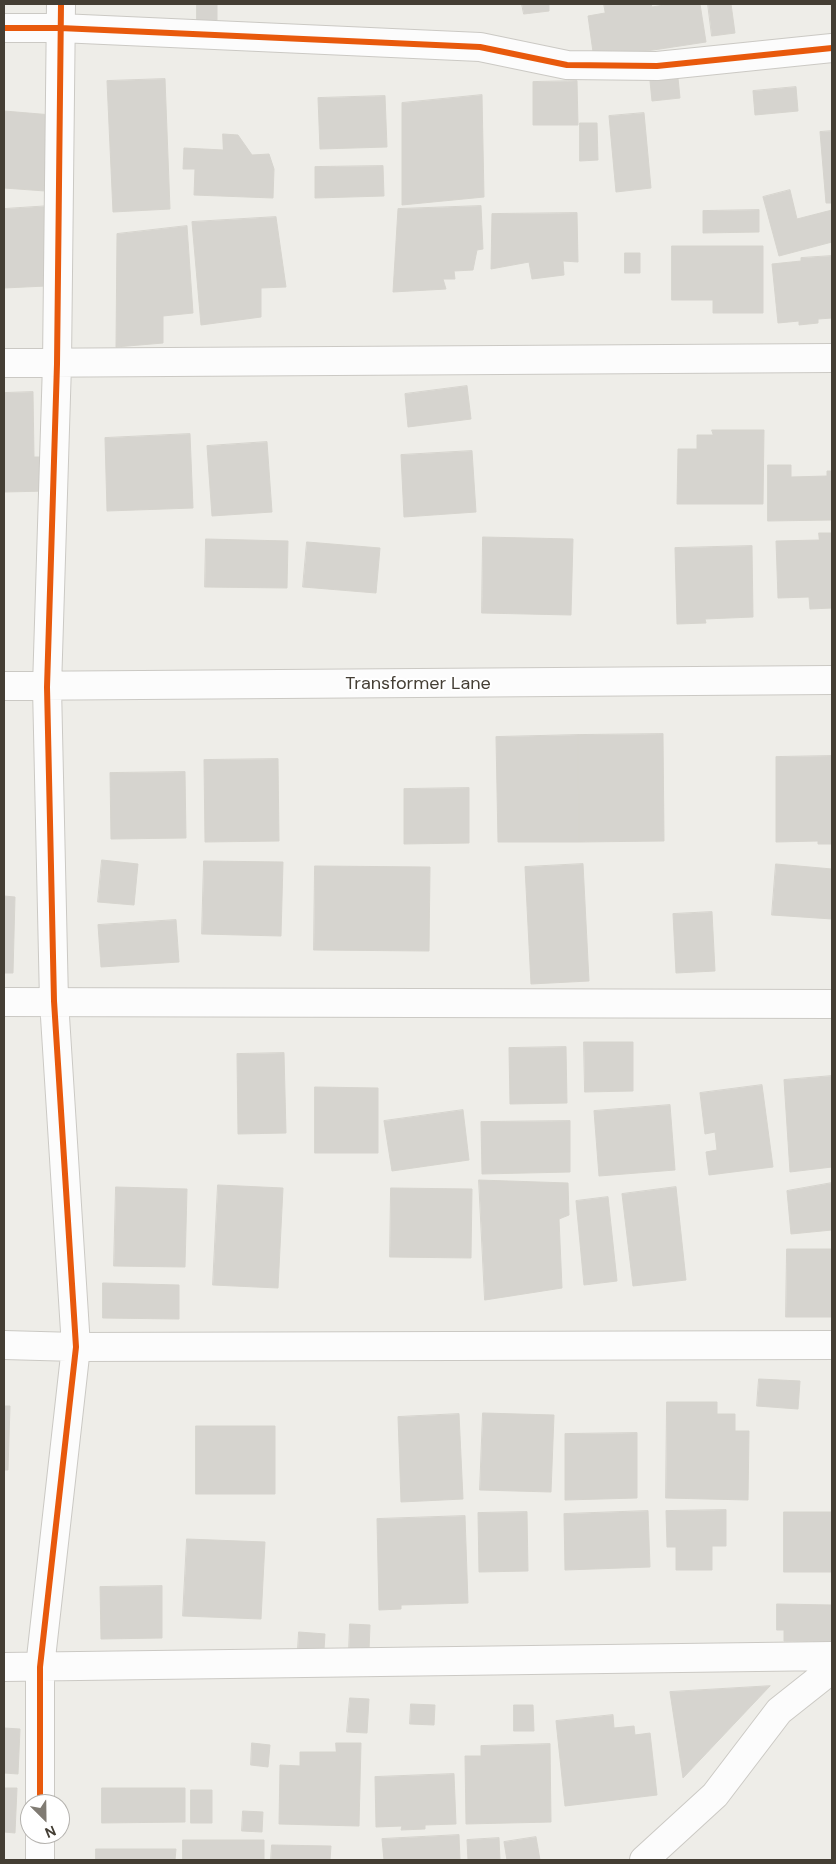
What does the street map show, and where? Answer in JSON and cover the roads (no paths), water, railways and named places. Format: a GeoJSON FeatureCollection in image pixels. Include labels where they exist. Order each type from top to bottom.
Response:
{"type":"FeatureCollection","features":[{"type":"Feature","properties":{"kind":"street"},"geometry":{"type":"LineString","coordinates":[[4,28],[60,16],[480,47],[567,65],[657,66],[832,48]]}},
{"type":"Feature","properties":{"kind":"street"},"geometry":{"type":"LineString","coordinates":[[40,1794],[40,1667],[76,1347],[54,1001],[47,687],[57,364],[60,16]]}},
{"type":"Feature","properties":{"kind":"street"},"geometry":{"type":"LineString","coordinates":[[4,364],[832,358]]}},
{"type":"Feature","properties":{"kind":"street","name":"Transformer Lane"},"geometry":{"type":"LineString","coordinates":[[4,686],[832,680]]}},
{"type":"Feature","properties":{"kind":"street"},"geometry":{"type":"LineString","coordinates":[[4,1002],[832,1004]]}},
{"type":"Feature","properties":{"kind":"street"},"geometry":{"type":"LineString","coordinates":[[4,1345],[76,1347],[832,1345]]}},
{"type":"Feature","properties":{"kind":"street"},"geometry":{"type":"LineString","coordinates":[[4,1667],[832,1656]]}},
{"type":"Feature","properties":{"kind":"street"},"geometry":{"type":"LineString","coordinates":[[644,1860],[715,1794],[780,1711],[832,1669]]}},
{"type":"Feature","properties":{"kind":"street"},"geometry":{"type":"LineString","coordinates":[[40,1844],[40,1860]]}}]}
